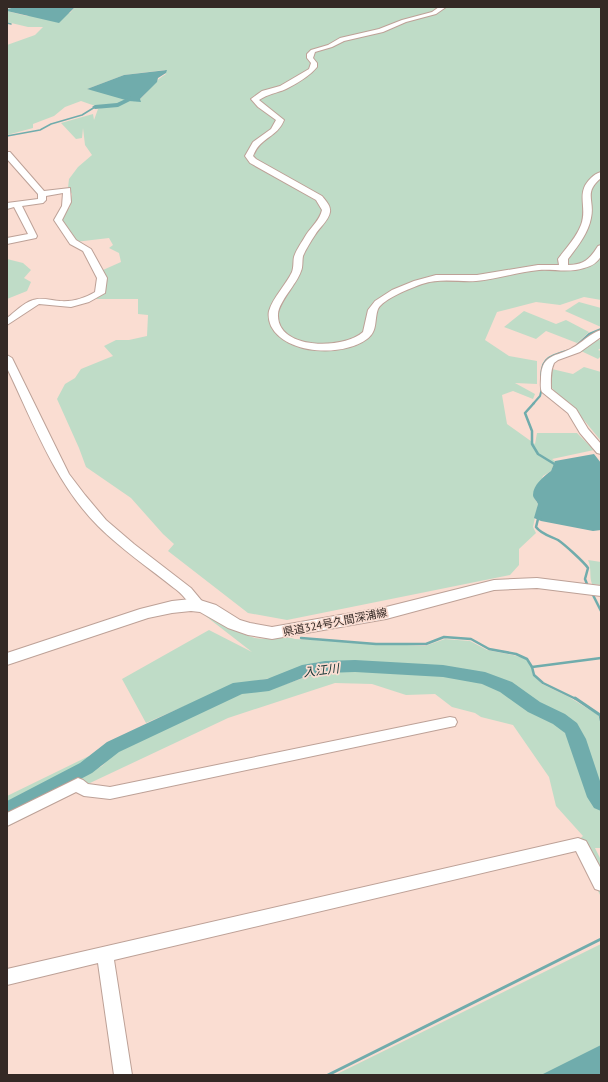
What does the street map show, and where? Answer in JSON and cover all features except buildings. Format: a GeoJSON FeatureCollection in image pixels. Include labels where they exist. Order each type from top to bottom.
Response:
{"type":"FeatureCollection","features":[{"type":"Feature","properties":{"kind":"main road","name":"県道324号久間深浦線"},"geometry":{"type":"LineString","coordinates":[[7,659],[146,613],[172,607],[191,605],[200,606],[221,614],[234,624],[248,629],[272,633],[386,613],[494,585],[537,583],[601,591]]}},
{"type":"Feature","properties":{"kind":"street"},"geometry":{"type":"LineString","coordinates":[[443,7],[434,13],[404,21],[381,31],[348,37],[330,46],[313,51],[310,54],[310,58],[314,63],[314,67],[311,70],[283,88],[265,93],[255,99],[258,104],[272,112],[280,120],[274,131],[256,142],[249,156],[253,161],[319,198],[324,204],[326,210],[325,215],[311,234],[299,256],[297,271],[274,310],[272,316],[275,324],[281,333],[303,346],[322,348],[340,345],[356,341],[367,335],[370,330],[371,314],[376,304],[418,282],[439,277],[476,278],[525,270],[580,267],[594,261],[601,248]]}},
{"type":"Feature","properties":{"kind":"street"},"geometry":{"type":"LineString","coordinates":[[7,154],[42,194],[42,200],[7,206]]}},
{"type":"Feature","properties":{"kind":"street"},"geometry":{"type":"LineString","coordinates":[[564,267],[563,259],[573,246],[585,224],[588,211],[585,195],[587,187],[601,174]]}},
{"type":"Feature","properties":{"kind":"street"},"geometry":{"type":"LineString","coordinates":[[7,322],[37,302],[46,301],[61,304],[82,302],[100,293],[102,278],[87,249],[73,242],[58,220],[66,208],[69,200],[68,190],[42,194]]}},
{"type":"Feature","properties":{"kind":"street"},"geometry":{"type":"LineString","coordinates":[[7,240],[33,236],[17,205]]}},
{"type":"Feature","properties":{"kind":"street"},"geometry":{"type":"LineString","coordinates":[[601,333],[591,337],[578,350],[556,357],[549,362],[546,369],[546,390],[572,411],[584,431],[601,451]]}},
{"type":"Feature","properties":{"kind":"street"},"geometry":{"type":"LineString","coordinates":[[7,358],[13,381],[64,474],[81,498],[102,522],[130,547],[187,590],[200,606]]}},
{"type":"Feature","properties":{"kind":"street"},"geometry":{"type":"LineString","coordinates":[[7,820],[78,784],[84,790],[110,793],[450,722]]}},
{"type":"Feature","properties":{"kind":"street"},"geometry":{"type":"LineString","coordinates":[[7,977],[578,844],[581,846],[601,884]]}},
{"type":"Feature","properties":{"kind":"street"},"geometry":{"type":"LineString","coordinates":[[104,955],[123,1075]]}},
{"type":"Feature","properties":{"kind":"green space"},"geometry":{"type":"Polygon","coordinates":[[[75,7],[601,7],[601,300],[584,297],[560,305],[536,302],[497,312],[485,340],[509,356],[537,361],[537,384],[515,383],[535,394],[533,399],[513,391],[502,395],[507,424],[535,444],[537,433],[577,433],[594,450],[552,459],[555,461],[551,471],[543,476],[534,498],[538,504],[533,527],[536,533],[519,549],[519,565],[510,575],[287,620],[248,613],[168,551],[174,544],[163,534],[131,498],[86,467],[57,399],[65,384],[75,378],[81,369],[113,356],[104,346],[116,340],[129,340],[147,336],[148,315],[138,314],[138,299],[96,299],[104,290],[103,270],[121,262],[119,253],[109,248],[113,245],[109,238],[75,242],[60,220],[70,207],[72,194],[68,188],[69,179],[78,167],[92,155],[85,145],[83,128],[82,138],[76,139],[61,123],[93,114],[94,120],[98,109],[101,108],[81,101],[65,107],[54,116],[33,124],[33,128],[7,135],[7,45],[35,35],[43,27],[28,27],[7,22],[7,11],[27,16],[70,13],[75,7]],[[165,70],[124,75],[87,89],[140,99],[159,79],[166,74],[165,70]]]}},
{"type":"Feature","properties":{"kind":"green space"},"geometry":{"type":"Polygon","coordinates":[[[7,259],[23,263],[31,270],[24,278],[31,282],[27,291],[7,299],[7,259]]]}},
{"type":"Feature","properties":{"kind":"green space"},"geometry":{"type":"Polygon","coordinates":[[[579,302],[601,308],[601,327],[565,311],[579,302]]]}},
{"type":"Feature","properties":{"kind":"green space"},"geometry":{"type":"Polygon","coordinates":[[[524,311],[556,324],[566,320],[589,332],[577,343],[546,331],[536,339],[504,327],[524,311]]]}},
{"type":"Feature","properties":{"kind":"green space"},"geometry":{"type":"Polygon","coordinates":[[[597,338],[601,341],[601,348],[598,350],[601,351],[601,356],[598,359],[581,351],[597,338]]]}},
{"type":"Feature","properties":{"kind":"green space"},"geometry":{"type":"Polygon","coordinates":[[[584,367],[601,372],[601,441],[570,403],[561,398],[551,387],[552,369],[573,374],[584,367]]]}},
{"type":"Feature","properties":{"kind":"green space"},"geometry":{"type":"Polygon","coordinates":[[[588,560],[601,562],[601,585],[592,584],[588,560]]]}},
{"type":"Feature","properties":{"kind":"green space"},"geometry":{"type":"Polygon","coordinates":[[[203,614],[241,633],[260,639],[285,637],[295,639],[425,646],[445,639],[470,641],[487,650],[526,659],[531,666],[533,675],[542,684],[569,697],[598,715],[601,724],[601,793],[579,732],[564,719],[503,682],[460,668],[317,662],[282,676],[244,683],[210,695],[146,723],[122,679],[209,630],[252,652],[203,614]]]}},
{"type":"Feature","properties":{"kind":"green space"},"geometry":{"type":"Polygon","coordinates":[[[336,671],[372,671],[451,675],[497,688],[528,709],[555,723],[569,737],[594,803],[601,809],[601,848],[595,848],[601,860],[601,897],[575,843],[583,836],[556,806],[549,777],[513,725],[481,717],[475,713],[452,707],[435,694],[406,695],[372,684],[335,683],[228,718],[90,783],[75,793],[7,827],[7,814],[102,766],[119,748],[209,704],[249,689],[269,690],[306,677],[336,671]]]}},
{"type":"Feature","properties":{"kind":"green space"},"geometry":{"type":"Polygon","coordinates":[[[89,756],[80,766],[7,802],[7,796],[89,756]]]}},
{"type":"Feature","properties":{"kind":"green space"},"geometry":{"type":"Polygon","coordinates":[[[601,944],[601,1061],[572,1075],[335,1075],[601,944]]]}},
{"type":"Feature","properties":{"kind":"water"},"geometry":{"type":"Polygon","coordinates":[[[16,7],[75,7],[59,23],[7,11],[7,9],[16,7]]]}},
{"type":"Feature","properties":{"kind":"water"},"geometry":{"type":"Polygon","coordinates":[[[167,70],[166,73],[158,78],[157,82],[140,99],[141,102],[129,101],[87,89],[124,75],[167,70]]]}},
{"type":"Feature","properties":{"kind":"water"},"geometry":{"type":"Polygon","coordinates":[[[594,454],[601,463],[601,530],[593,531],[541,521],[534,518],[538,504],[533,496],[533,491],[539,481],[551,471],[555,461],[594,454]]]}},
{"type":"Feature","properties":{"kind":"water"},"geometry":{"type":"Polygon","coordinates":[[[601,1045],[601,1075],[541,1075],[601,1045]]]}},
{"type":"Feature","properties":{"kind":"waterway"},"geometry":{"type":"LineString","coordinates":[[7,23],[11,24]]}},
{"type":"Feature","properties":{"kind":"waterway"},"geometry":{"type":"LineString","coordinates":[[95,107],[118,105],[132,98]]}},
{"type":"Feature","properties":{"kind":"waterway"},"geometry":{"type":"LineString","coordinates":[[7,136],[40,130],[51,124],[82,115],[95,107]]}},
{"type":"Feature","properties":{"kind":"waterway"},"geometry":{"type":"LineString","coordinates":[[577,345],[589,334],[601,329]]}},
{"type":"Feature","properties":{"kind":"waterway"},"geometry":{"type":"LineString","coordinates":[[541,383],[542,368],[546,360],[569,350]]}},
{"type":"Feature","properties":{"kind":"waterway"},"geometry":{"type":"LineString","coordinates":[[533,404],[540,396],[542,388]]}},
{"type":"Feature","properties":{"kind":"waterway"},"geometry":{"type":"LineString","coordinates":[[534,403],[525,413],[532,431],[532,444],[538,454],[556,465]]}},
{"type":"Feature","properties":{"kind":"waterway"},"geometry":{"type":"LineString","coordinates":[[540,518],[538,519],[536,527],[543,533],[561,542],[588,568],[585,579],[587,584]]}},
{"type":"Feature","properties":{"kind":"waterway"},"geometry":{"type":"LineString","coordinates":[[593,595],[601,611]]}},
{"type":"Feature","properties":{"kind":"waterway"},"geometry":{"type":"LineString","coordinates":[[301,638],[376,644],[426,644],[444,637],[471,639],[489,649],[516,654],[527,659],[532,667]]}},
{"type":"Feature","properties":{"kind":"waterway"},"geometry":{"type":"LineString","coordinates":[[532,667],[601,658]]}},
{"type":"Feature","properties":{"kind":"waterway","name":"入江川"},"geometry":{"type":"LineString","coordinates":[[7,810],[86,768],[113,747],[239,688],[269,685],[302,671],[325,667],[355,666],[443,671],[485,678],[506,687],[534,707],[559,719],[571,728],[577,739],[596,797],[601,803]]}},
{"type":"Feature","properties":{"kind":"waterway"},"geometry":{"type":"LineString","coordinates":[[532,667],[534,675],[543,683],[576,699]]}},
{"type":"Feature","properties":{"kind":"waterway"},"geometry":{"type":"LineString","coordinates":[[575,698],[600,715],[601,720]]}},
{"type":"Feature","properties":{"kind":"waterway"},"geometry":{"type":"LineString","coordinates":[[328,1075],[601,939]]}}]}
